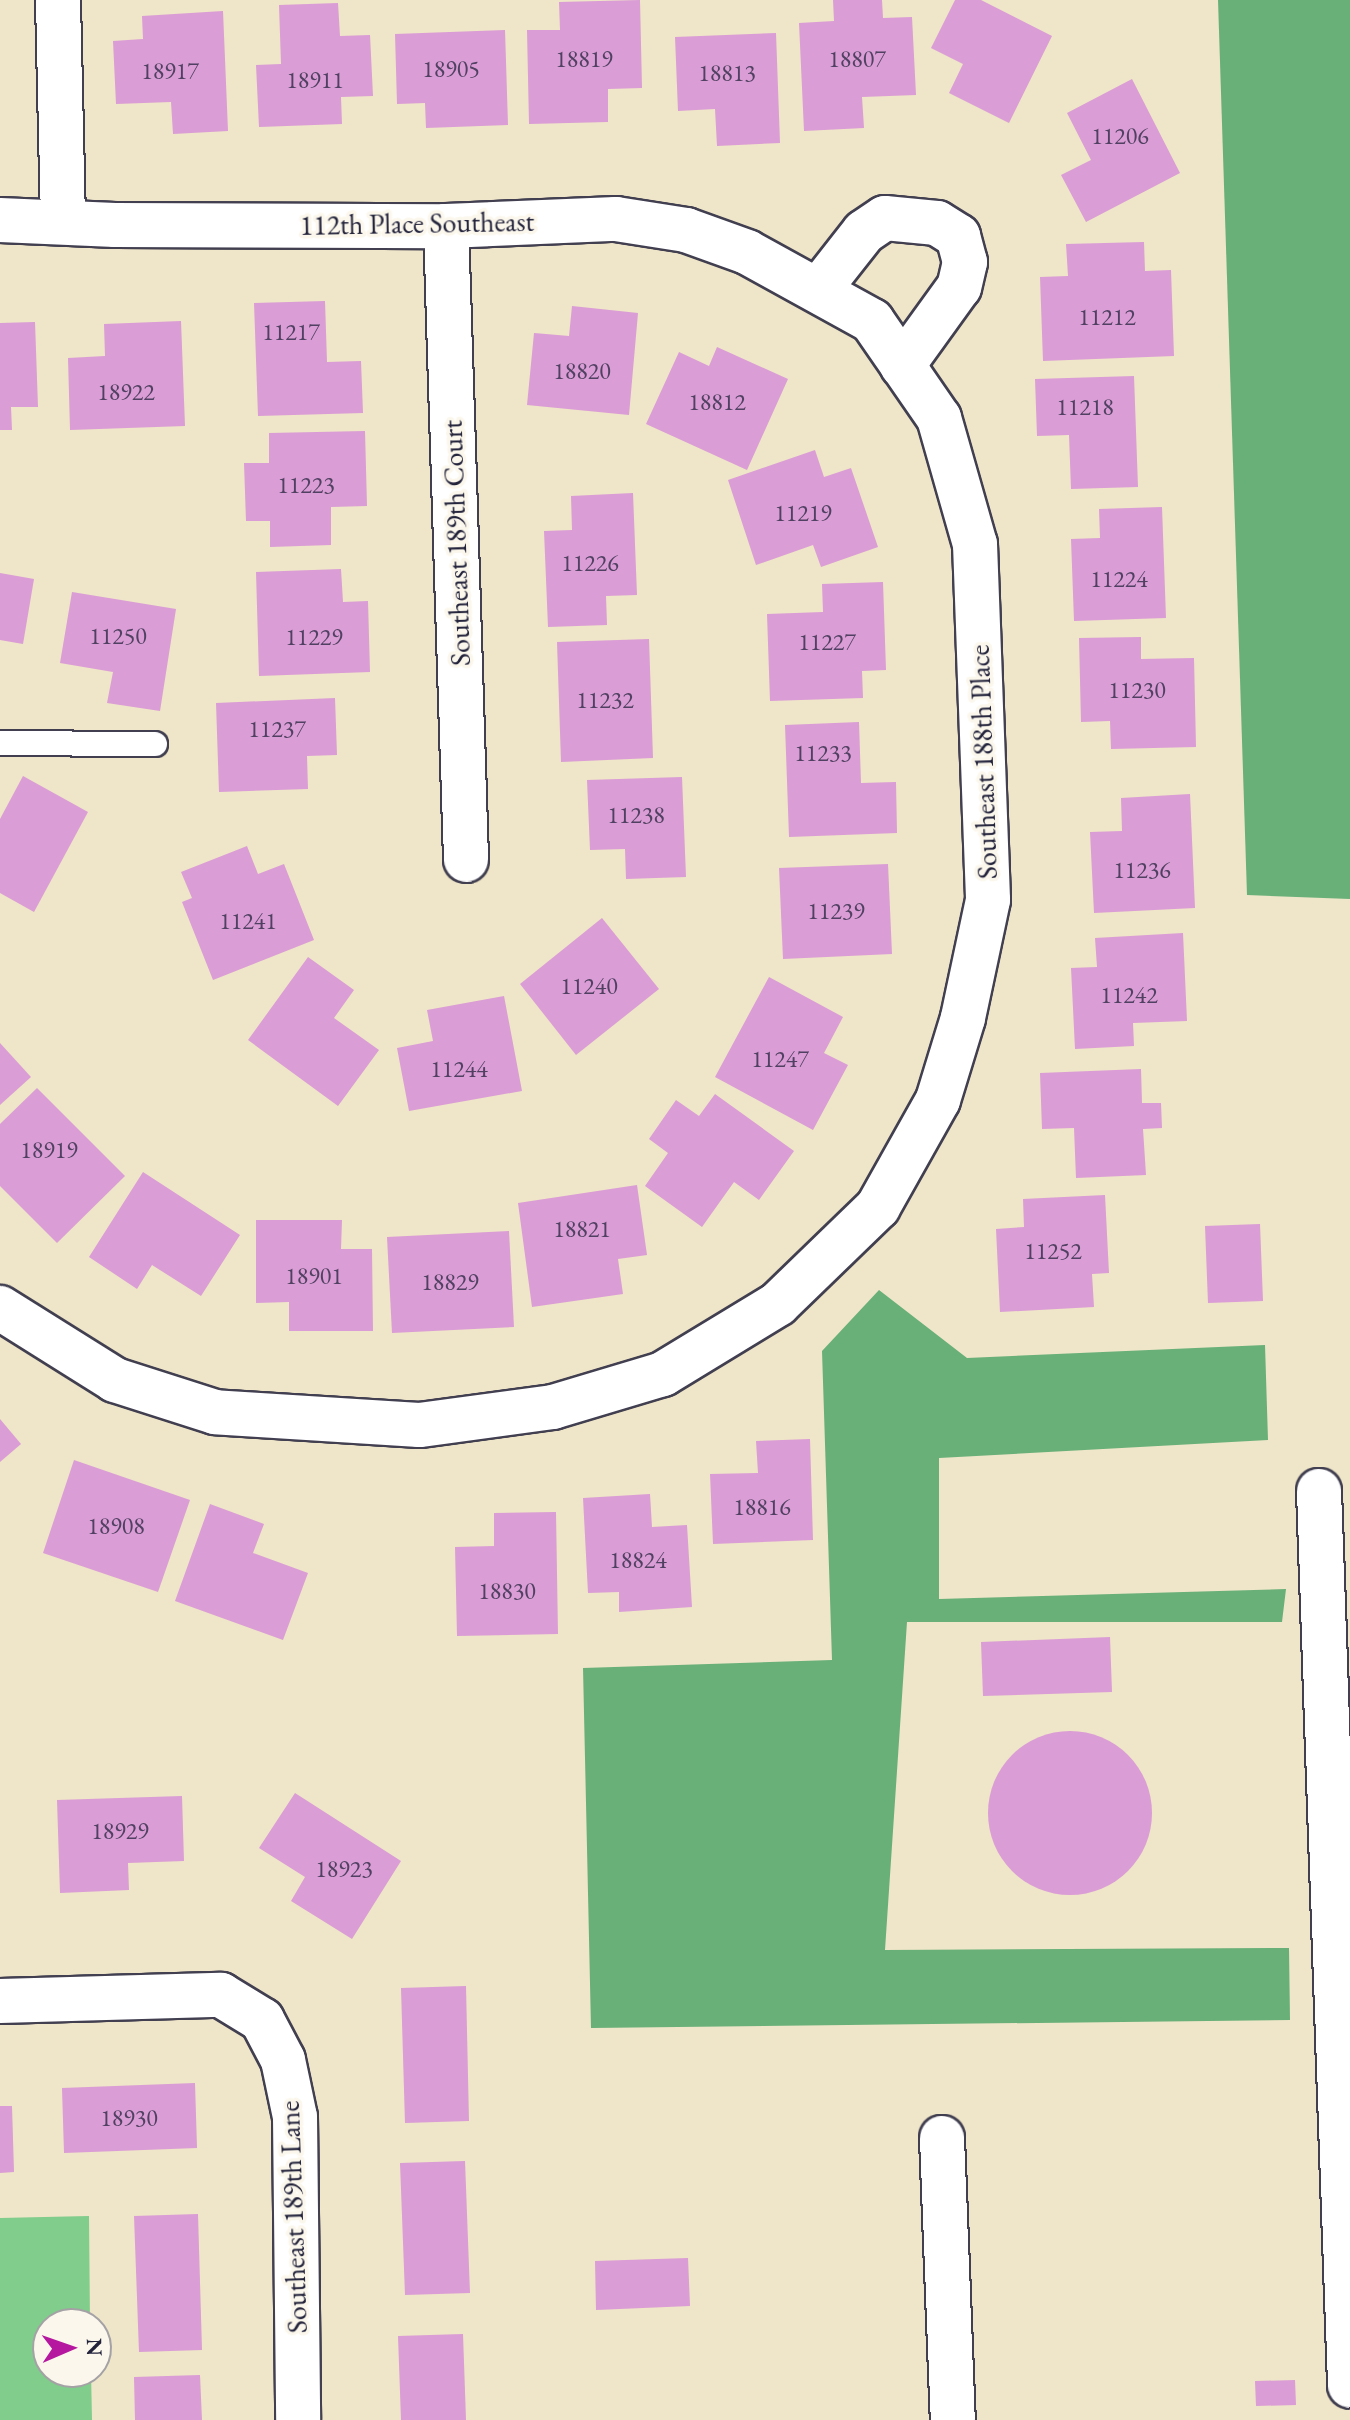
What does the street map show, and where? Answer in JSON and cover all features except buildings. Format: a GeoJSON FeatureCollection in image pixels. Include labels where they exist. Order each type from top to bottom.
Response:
{"type":"FeatureCollection","features":[{"type":"Feature","properties":{"kind":"street"},"geometry":{"type":"LineString","coordinates":[[58,0],[63,221]]}},
{"type":"Feature","properties":{"kind":"street"},"geometry":{"type":"LineString","coordinates":[[820,288],[864,232],[885,218],[937,223],[958,236],[965,262],[959,287],[902,366]]}},
{"type":"Feature","properties":{"kind":"street","name":"112th Place Southeast"},"geometry":{"type":"LineString","coordinates":[[0,220],[446,226],[616,219],[658,225],[747,252],[820,288],[872,321]]}},
{"type":"Feature","properties":{"kind":"street","name":"Southeast 189th Court"},"geometry":{"type":"LineString","coordinates":[[446,226],[466,860]]}},
{"type":"Feature","properties":{"kind":"street","name":"Southeast 188th Place"},"geometry":{"type":"LineString","coordinates":[[0,1308],[115,1380],[215,1412],[419,1425],[553,1407],[663,1374],[778,1304],[878,1207],[938,1100],[963,1018],[988,900],[975,544],[939,418],[872,321]]}},
{"type":"Feature","properties":{"kind":"street"},"geometry":{"type":"LineString","coordinates":[[1319,1491],[1350,2385]]}},
{"type":"Feature","properties":{"kind":"street","name":"Southeast 189th Lane"},"geometry":{"type":"LineString","coordinates":[[0,2001],[221,1995],[262,2020],[283,2060],[295,2117],[298,2420]]}},
{"type":"Feature","properties":{"kind":"street"},"geometry":{"type":"LineString","coordinates":[[942,2138],[953,2420]]}},
{"type":"Feature","properties":{"kind":"lane"},"geometry":{"type":"LineString","coordinates":[[0,743],[155,744]]}},
{"type":"Feature","properties":{"kind":"green space"},"geometry":{"type":"Polygon","coordinates":[[[1218,0],[1350,0],[1350,899],[1247,895],[1218,0]]]}},
{"type":"Feature","properties":{"kind":"green space"},"geometry":{"type":"Polygon","coordinates":[[[879,1290],[967,1358],[1265,1345],[1268,1440],[939,1458],[939,1599],[1286,1589],[1282,1622],[907,1622],[885,1950],[1289,1948],[1290,2020],[591,2028],[583,1668],[832,1660],[822,1351],[879,1290]]]}},
{"type":"Feature","properties":{"kind":"green space"},"geometry":{"type":"Polygon","coordinates":[[[89,2216],[90,2308],[32,2308],[32,2388],[91,2388],[92,2420],[0,2420],[0,2218],[89,2216]]]}}]}
